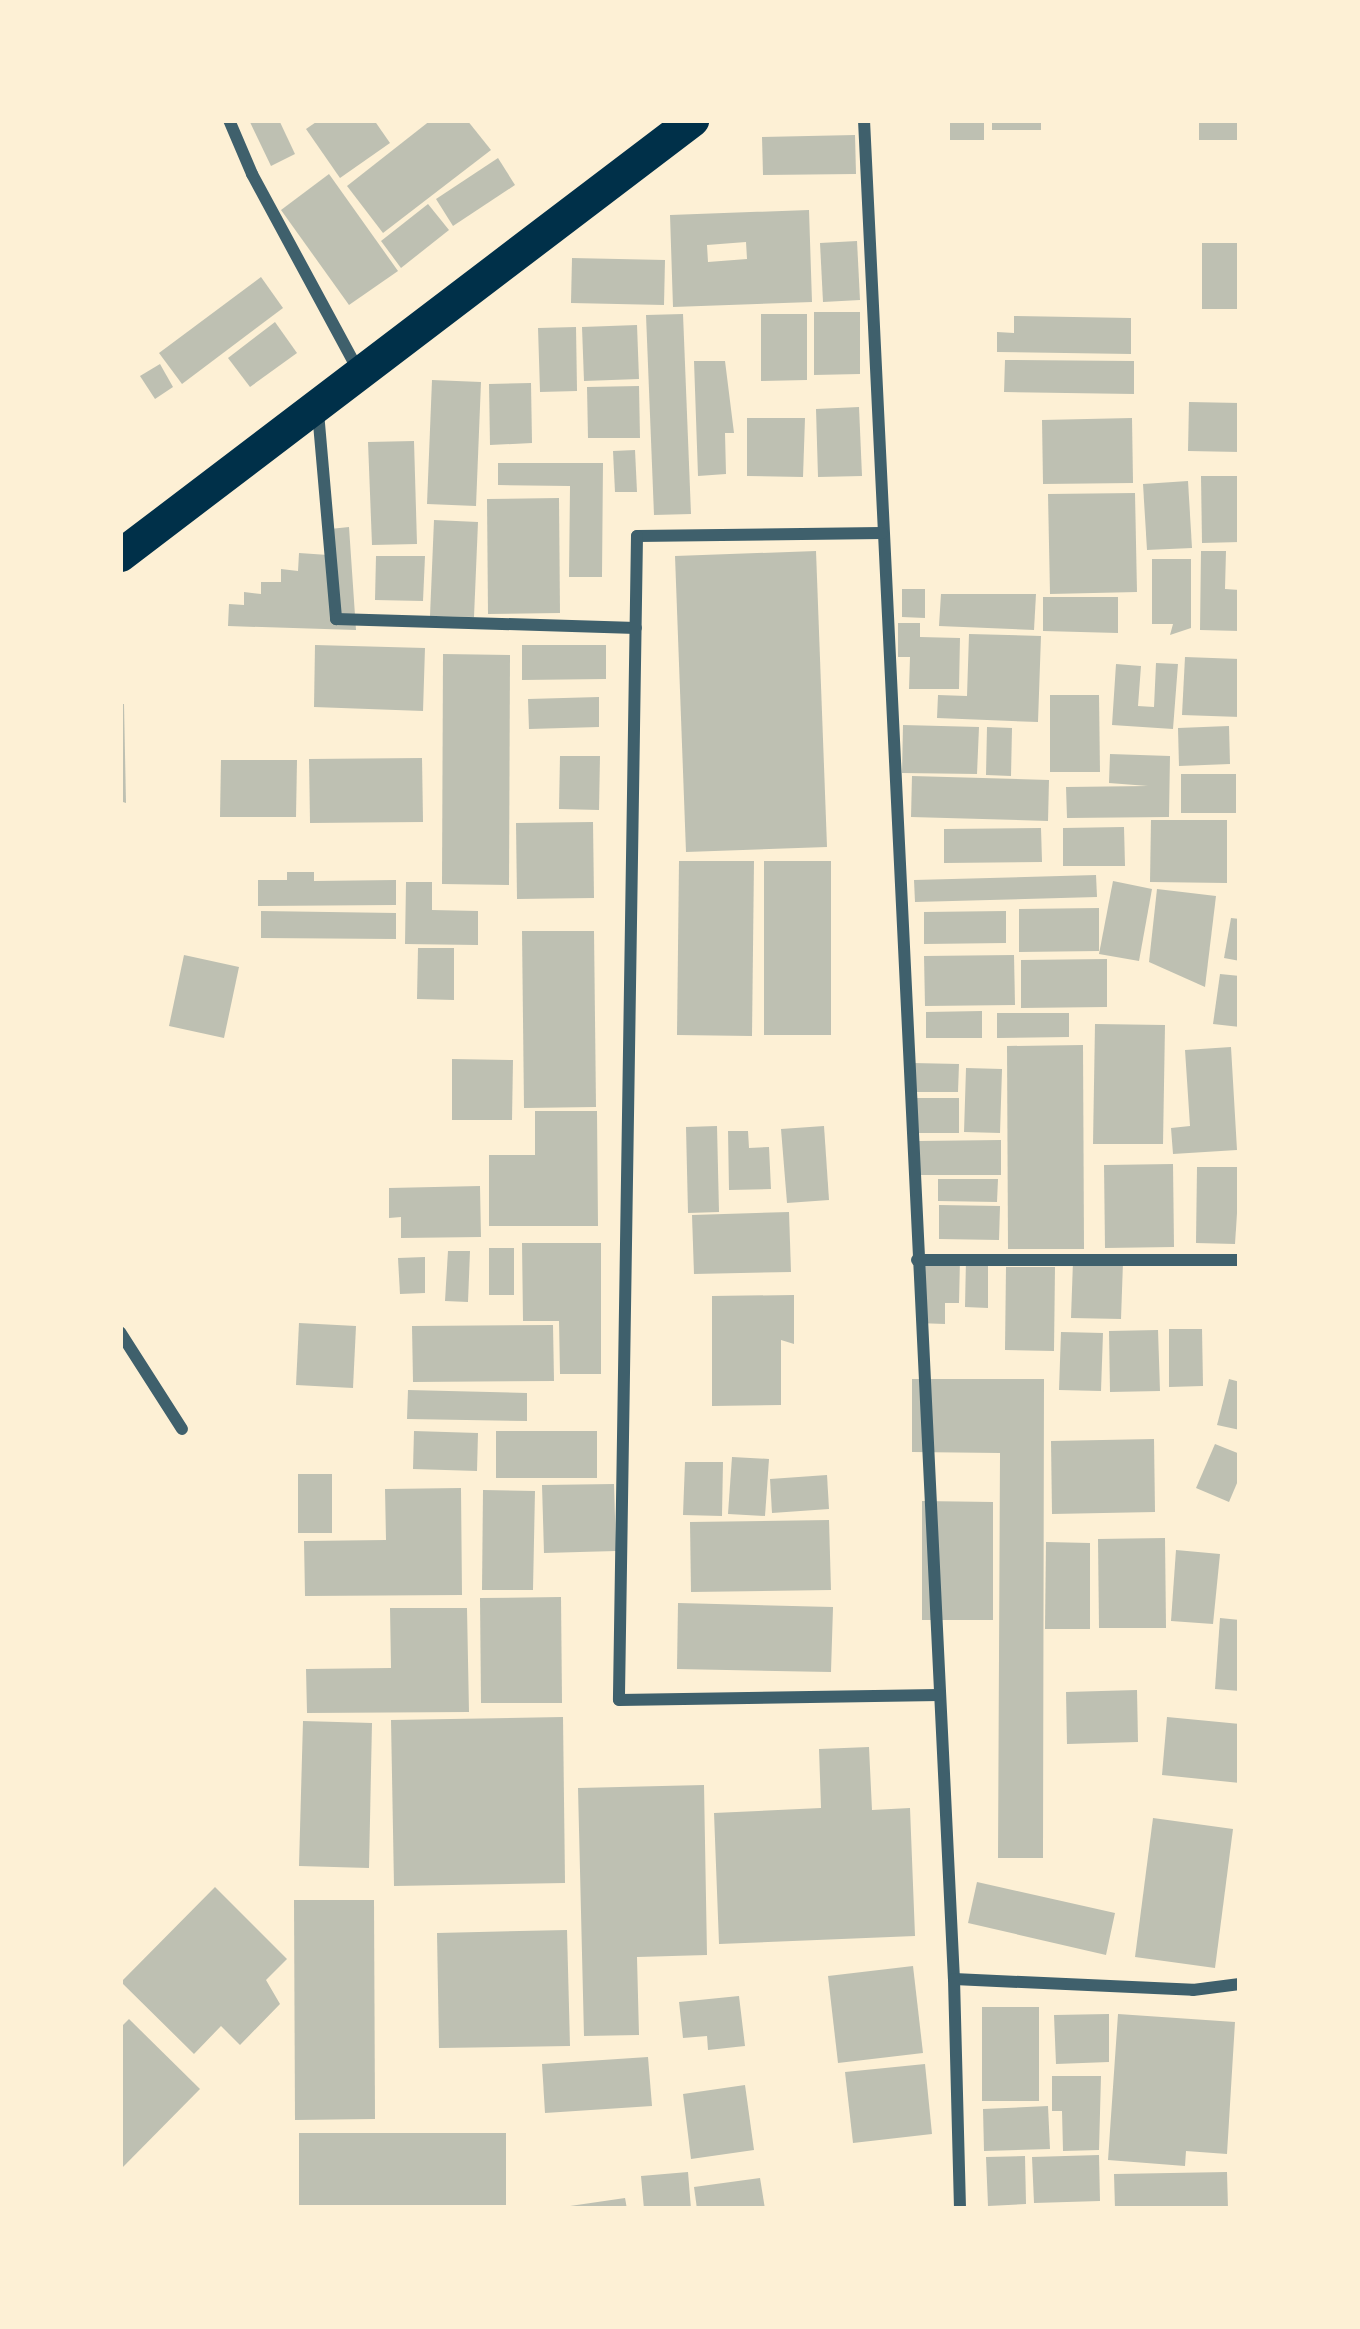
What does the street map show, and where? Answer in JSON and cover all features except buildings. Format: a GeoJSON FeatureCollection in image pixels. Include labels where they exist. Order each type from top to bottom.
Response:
{"type":"FeatureCollection","features":[{"type":"Feature","properties":{"kind":"highway"},"geometry":{"type":"LineString","coordinates":[[120,555],[692,120]]}},
{"type":"Feature","properties":{"kind":"street"},"geometry":{"type":"LineString","coordinates":[[229,120],[251,174],[359,373]]}},
{"type":"Feature","properties":{"kind":"street"},"geometry":{"type":"LineString","coordinates":[[864,120],[954,1979],[960,2209]]}},
{"type":"Feature","properties":{"kind":"street"},"geometry":{"type":"LineString","coordinates":[[317,405],[335,619],[636,628]]}},
{"type":"Feature","properties":{"kind":"street"},"geometry":{"type":"LineString","coordinates":[[882,533],[638,536],[619,1700],[939,1695]]}},
{"type":"Feature","properties":{"kind":"street"},"geometry":{"type":"LineString","coordinates":[[917,1260],[1240,1260]]}},
{"type":"Feature","properties":{"kind":"street"},"geometry":{"type":"LineString","coordinates":[[120,1332],[182,1430]]}},
{"type":"Feature","properties":{"kind":"street"},"geometry":{"type":"LineString","coordinates":[[954,1979],[1192,1990],[1240,1984]]}}]}
